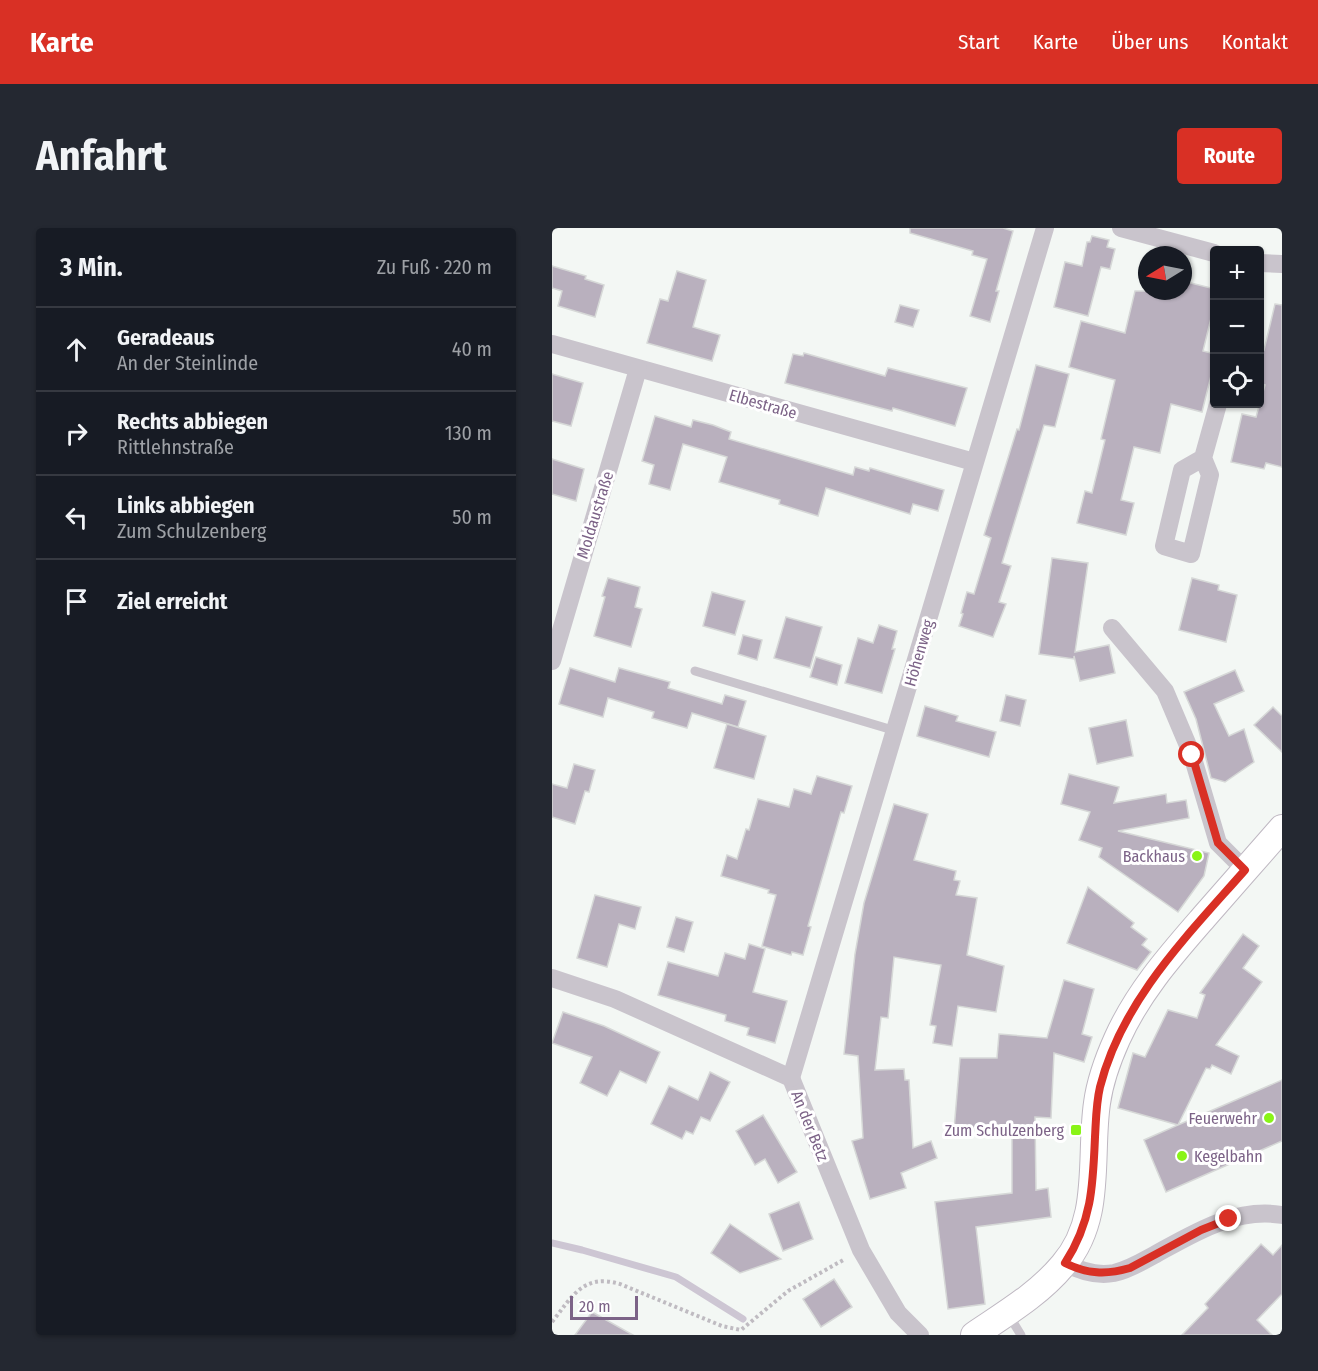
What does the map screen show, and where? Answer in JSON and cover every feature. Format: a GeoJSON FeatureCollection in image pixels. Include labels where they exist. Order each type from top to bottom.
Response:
{"type":"FeatureCollection","features":[{"type":"Feature","properties":{"kind":"street","name":"Höhenweg"},"geometry":{"type":"LineString","coordinates":[[791,1078],[1046,228]]}},
{"type":"Feature","properties":{"kind":"street"},"geometry":{"type":"LineString","coordinates":[[1121,228],[1210,252]]}},
{"type":"Feature","properties":{"kind":"street"},"geometry":{"type":"LineString","coordinates":[[1264,263],[1282,264]]}},
{"type":"Feature","properties":{"kind":"street","name":"Elbestraße"},"geometry":{"type":"LineString","coordinates":[[552,344],[974,462]]}},
{"type":"Feature","properties":{"kind":"street","name":"Moldaustraße"},"geometry":{"type":"LineString","coordinates":[[552,661],[638,369]]}},
{"type":"Feature","properties":{"kind":"street"},"geometry":{"type":"LineString","coordinates":[[1203,458],[1182,470],[1164,546],[1191,554],[1210,475],[1203,458],[1217,408]]}},
{"type":"Feature","properties":{"kind":"street"},"geometry":{"type":"LineString","coordinates":[[1112,628],[1165,691],[1192,755],[1218,843],[1245,870]]}},
{"type":"Feature","properties":{"kind":"street"},"geometry":{"type":"LineString","coordinates":[[974,1335],[1048,1282],[1065,1263],[1076,1245],[1089,1211],[1093,1190],[1097,1106],[1105,1070],[1119,1035],[1150,982],[1179,945],[1282,828]]}},
{"type":"Feature","properties":{"kind":"street","name":"An der Betz"},"geometry":{"type":"LineString","coordinates":[[552,978],[615,999],[791,1078],[861,1250],[898,1313],[920,1335]]}},
{"type":"Feature","properties":{"kind":"street"},"geometry":{"type":"LineString","coordinates":[[1065,1263],[1095,1274],[1113,1273],[1130,1268],[1201,1230],[1229,1219],[1252,1215],[1282,1215]]}},
{"type":"Feature","properties":{"kind":"lane"},"geometry":{"type":"LineString","coordinates":[[695,671],[896,731]]}},
{"type":"Feature","properties":{"kind":"lane"},"geometry":{"type":"LineString","coordinates":[[1006,1312],[1021,1335]]}},
{"type":"Feature","properties":{"kind":"path"},"geometry":{"type":"LineString","coordinates":[[552,1322],[582,1286],[602,1281],[620,1284],[722,1326],[741,1330],[788,1291],[848,1258]]}},
{"type":"Feature","properties":{"kind":"building"},"geometry":{"type":"Polygon","coordinates":[[[910,228],[1003,228],[1013,231],[990,322],[970,316],[987,259],[972,255],[973,251],[910,233],[910,228]]]}},
{"type":"Feature","properties":{"kind":"building"},"geometry":{"type":"Polygon","coordinates":[[[1092,236],[1109,240],[1107,247],[1115,249],[1110,269],[1101,267],[1088,316],[1054,307],[1065,262],[1082,266],[1087,242],[1090,242],[1092,236]]]}},
{"type":"Feature","properties":{"kind":"building"},"geometry":{"type":"Polygon","coordinates":[[[552,266],[586,276],[585,279],[604,285],[595,317],[558,306],[562,291],[552,288],[552,266]]]}},
{"type":"Feature","properties":{"kind":"building"},"geometry":{"type":"Polygon","coordinates":[[[677,271],[706,280],[693,327],[720,335],[712,361],[647,343],[660,299],[668,301],[677,271]]]}},
{"type":"Feature","properties":{"kind":"building"},"geometry":{"type":"Polygon","coordinates":[[[1192,283],[1210,288],[1210,322],[1203,351],[1210,353],[1210,380],[1202,412],[1171,404],[1160,453],[1134,447],[1121,500],[1134,503],[1126,535],[1077,523],[1085,491],[1092,493],[1105,440],[1101,439],[1115,380],[1069,367],[1081,321],[1125,333],[1135,291],[1138,291],[1138,300],[1192,300],[1192,283]]]}},
{"type":"Feature","properties":{"kind":"building"},"geometry":{"type":"Polygon","coordinates":[[[1275,304],[1282,305],[1282,467],[1266,463],[1264,469],[1231,462],[1242,414],[1256,417],[1259,408],[1264,408],[1264,350],[1275,304]]]}},
{"type":"Feature","properties":{"kind":"building"},"geometry":{"type":"Polygon","coordinates":[[[900,305],[919,310],[913,327],[895,322],[900,305]]]}},
{"type":"Feature","properties":{"kind":"building"},"geometry":{"type":"Polygon","coordinates":[[[804,353],[885,376],[888,368],[967,388],[955,426],[893,408],[892,411],[785,383],[793,354],[803,356],[804,353]]]}},
{"type":"Feature","properties":{"kind":"building"},"geometry":{"type":"Polygon","coordinates":[[[1036,365],[1069,374],[1055,427],[1044,425],[1002,563],[1011,566],[999,602],[1006,604],[993,637],[959,626],[963,614],[961,613],[967,592],[974,594],[991,538],[984,535],[1017,429],[1019,430],[1036,365]]]}},
{"type":"Feature","properties":{"kind":"building"},"geometry":{"type":"Polygon","coordinates":[[[552,374],[583,383],[571,426],[552,421],[552,374]]]}},
{"type":"Feature","properties":{"kind":"building"},"geometry":{"type":"Polygon","coordinates":[[[655,416],[691,427],[693,420],[713,425],[731,432],[729,439],[853,475],[855,467],[869,471],[870,468],[944,490],[938,511],[913,504],[910,514],[826,488],[818,516],[779,504],[780,500],[719,482],[727,457],[683,444],[670,490],[649,484],[654,465],[642,461],[655,416]]]}},
{"type":"Feature","properties":{"kind":"building"},"geometry":{"type":"Polygon","coordinates":[[[552,459],[584,469],[576,501],[552,494],[552,459]]]}},
{"type":"Feature","properties":{"kind":"building"},"geometry":{"type":"Polygon","coordinates":[[[1052,558],[1088,563],[1075,652],[1109,645],[1115,673],[1080,681],[1074,656],[1074,659],[1039,654],[1052,558]]]}},
{"type":"Feature","properties":{"kind":"building"},"geometry":{"type":"Polygon","coordinates":[[[608,578],[640,587],[635,607],[642,609],[631,647],[594,636],[608,578]]]}},
{"type":"Feature","properties":{"kind":"building"},"geometry":{"type":"Polygon","coordinates":[[[1192,578],[1219,585],[1218,590],[1237,595],[1226,642],[1179,630],[1192,578]]]}},
{"type":"Feature","properties":{"kind":"building"},"geometry":{"type":"Polygon","coordinates":[[[712,592],[745,601],[735,635],[703,626],[712,592]]]}},
{"type":"Feature","properties":{"kind":"building"},"geometry":{"type":"Polygon","coordinates":[[[786,617],[822,627],[810,668],[774,658],[786,617]]]}},
{"type":"Feature","properties":{"kind":"building"},"geometry":{"type":"Polygon","coordinates":[[[879,625],[897,631],[892,649],[895,649],[882,693],[845,683],[858,638],[873,643],[879,625]]]}},
{"type":"Feature","properties":{"kind":"building"},"geometry":{"type":"Polygon","coordinates":[[[743,635],[762,640],[757,660],[738,654],[743,635]]]}},
{"type":"Feature","properties":{"kind":"building"},"geometry":{"type":"Polygon","coordinates":[[[816,657],[842,665],[837,685],[810,677],[816,657]]]}},
{"type":"Feature","properties":{"kind":"building"},"geometry":{"type":"Polygon","coordinates":[[[570,668],[615,682],[619,668],[670,682],[668,688],[722,704],[725,695],[746,701],[738,727],[692,713],[687,728],[652,718],[654,712],[608,698],[603,717],[559,704],[570,668]]]}},
{"type":"Feature","properties":{"kind":"building"},"geometry":{"type":"Polygon","coordinates":[[[1235,670],[1244,691],[1214,704],[1229,736],[1244,729],[1254,762],[1225,782],[1211,778],[1196,719],[1184,692],[1235,670]]]}},
{"type":"Feature","properties":{"kind":"building"},"geometry":{"type":"Polygon","coordinates":[[[1006,695],[1026,700],[1020,726],[1000,721],[1006,695]]]}},
{"type":"Feature","properties":{"kind":"building"},"geometry":{"type":"Polygon","coordinates":[[[925,706],[958,716],[956,721],[996,732],[989,757],[917,736],[925,706]]]}},
{"type":"Feature","properties":{"kind":"building"},"geometry":{"type":"Polygon","coordinates":[[[1273,707],[1282,716],[1282,752],[1254,725],[1273,707]]]}},
{"type":"Feature","properties":{"kind":"building"},"geometry":{"type":"Polygon","coordinates":[[[1126,720],[1133,756],[1097,764],[1089,728],[1126,720]]]}},
{"type":"Feature","properties":{"kind":"building"},"geometry":{"type":"Polygon","coordinates":[[[727,724],[766,736],[754,779],[714,768],[727,724]]]}},
{"type":"Feature","properties":{"kind":"building"},"geometry":{"type":"Polygon","coordinates":[[[574,764],[595,770],[589,792],[585,791],[575,824],[552,817],[552,784],[567,788],[574,764]]]}},
{"type":"Feature","properties":{"kind":"building"},"geometry":{"type":"Polygon","coordinates":[[[1069,774],[1119,787],[1114,803],[1166,794],[1167,803],[1186,800],[1189,818],[1118,831],[1209,853],[1204,876],[1178,912],[1099,857],[1102,848],[1079,840],[1090,812],[1061,804],[1069,774]]]}},
{"type":"Feature","properties":{"kind":"building"},"geometry":{"type":"Polygon","coordinates":[[[817,776],[852,786],[844,813],[841,812],[808,926],[811,927],[803,955],[792,952],[791,955],[762,946],[776,895],[768,893],[769,890],[721,876],[727,855],[737,859],[758,799],[789,807],[794,789],[811,794],[817,776]]]}},
{"type":"Feature","properties":{"kind":"building"},"geometry":{"type":"Polygon","coordinates":[[[894,804],[928,814],[914,860],[956,871],[954,880],[960,881],[956,895],[977,898],[967,955],[1004,966],[996,1012],[958,1006],[952,1046],[933,1043],[936,1026],[930,1025],[941,965],[894,957],[888,1018],[881,1017],[875,1070],[904,1069],[905,1080],[909,1080],[913,1148],[931,1141],[937,1158],[901,1173],[906,1188],[870,1199],[852,1141],[863,1138],[858,1056],[844,1054],[855,954],[864,903],[894,804]]]}},
{"type":"Feature","properties":{"kind":"building"},"geometry":{"type":"Polygon","coordinates":[[[1088,887],[1134,923],[1131,927],[1147,939],[1142,945],[1151,952],[1137,970],[1067,943],[1088,887]]]}},
{"type":"Feature","properties":{"kind":"building"},"geometry":{"type":"Polygon","coordinates":[[[595,895],[641,907],[635,929],[619,924],[607,967],[577,958],[595,895]]]}},
{"type":"Feature","properties":{"kind":"building"},"geometry":{"type":"Polygon","coordinates":[[[676,917],[693,922],[684,952],[667,947],[676,917]]]}},
{"type":"Feature","properties":{"kind":"building"},"geometry":{"type":"Polygon","coordinates":[[[1243,934],[1259,946],[1243,968],[1262,982],[1216,1045],[1239,1056],[1231,1074],[1212,1065],[1210,1069],[1206,1068],[1178,1125],[1118,1108],[1133,1053],[1145,1057],[1168,1010],[1197,1018],[1205,995],[1200,993],[1243,934]]]}},
{"type":"Feature","properties":{"kind":"building"},"geometry":{"type":"Polygon","coordinates":[[[749,944],[765,949],[753,992],[787,1001],[775,1043],[747,1035],[749,1028],[725,1021],[726,1015],[658,995],[668,962],[718,976],[725,953],[745,959],[749,944]]]}},
{"type":"Feature","properties":{"kind":"building"},"geometry":{"type":"Polygon","coordinates":[[[1064,980],[1094,989],[1082,1034],[1092,1037],[1084,1062],[1054,1053],[1051,1118],[1035,1117],[1036,1190],[1048,1188],[1051,1217],[976,1227],[985,1304],[948,1309],[935,1202],[1012,1193],[1012,1129],[954,1130],[960,1058],[997,1058],[999,1034],[1047,1038],[1064,980]]]}},
{"type":"Feature","properties":{"kind":"building"},"geometry":{"type":"Polygon","coordinates":[[[563,1012],[604,1026],[660,1052],[646,1083],[620,1071],[607,1096],[580,1083],[592,1057],[552,1043],[563,1012]]]}},
{"type":"Feature","properties":{"kind":"building"},"geometry":{"type":"Polygon","coordinates":[[[710,1072],[730,1082],[710,1121],[701,1117],[693,1134],[686,1131],[682,1139],[651,1124],[669,1086],[698,1100],[710,1072]]]}},
{"type":"Feature","properties":{"kind":"building"},"geometry":{"type":"Polygon","coordinates":[[[1282,1080],[1282,1141],[1166,1192],[1144,1140],[1282,1080]]]}},
{"type":"Feature","properties":{"kind":"building"},"geometry":{"type":"Polygon","coordinates":[[[763,1115],[797,1172],[778,1183],[765,1159],[755,1165],[736,1131],[763,1115]]]}},
{"type":"Feature","properties":{"kind":"building"},"geometry":{"type":"Polygon","coordinates":[[[799,1202],[813,1239],[783,1251],[769,1214],[799,1202]]]}},
{"type":"Feature","properties":{"kind":"building"},"geometry":{"type":"Polygon","coordinates":[[[730,1224],[781,1259],[740,1273],[711,1253],[730,1224]]]}},
{"type":"Feature","properties":{"kind":"building"},"geometry":{"type":"Polygon","coordinates":[[[1261,1244],[1273,1255],[1282,1245],[1282,1294],[1257,1320],[1272,1335],[1182,1335],[1208,1308],[1205,1304],[1261,1244]]]}},
{"type":"Feature","properties":{"kind":"building"},"geometry":{"type":"Polygon","coordinates":[[[834,1279],[852,1307],[821,1327],[803,1299],[834,1279]]]}},
{"type":"Feature","properties":{"kind":"building"},"geometry":{"type":"Polygon","coordinates":[[[592,1312],[633,1335],[575,1335],[592,1312]]]}},
{"type":"Feature","properties":{"kind":"waterway"},"geometry":{"type":"LineString","coordinates":[[552,1243],[676,1277],[743,1319]]}},
{"type":"Feature","properties":{"kind":"place","name":"Backhaus"},"geometry":{"type":"Point","coordinates":[1197,856]}},
{"type":"Feature","properties":{"kind":"place","name":"Feuerwehr"},"geometry":{"type":"Point","coordinates":[1269,1118]}},
{"type":"Feature","properties":{"kind":"place","name":"Zum Schulzenberg"},"geometry":{"type":"Point","coordinates":[1076,1130]}},
{"type":"Feature","properties":{"kind":"place","name":"Kegelbahn"},"geometry":{"type":"Point","coordinates":[1182,1156]}},
{"type":"Feature","properties":{"kind":"route"},"geometry":{"type":"LineString","coordinates":[[1192,755],[1218,843],[1245,870],[1179,945],[1150,982],[1119,1035],[1100,1087],[1093,1190],[1089,1211],[1076,1245],[1065,1263],[1095,1274],[1118,1272],[1130,1268],[1201,1230],[1229,1219]]}}]}
